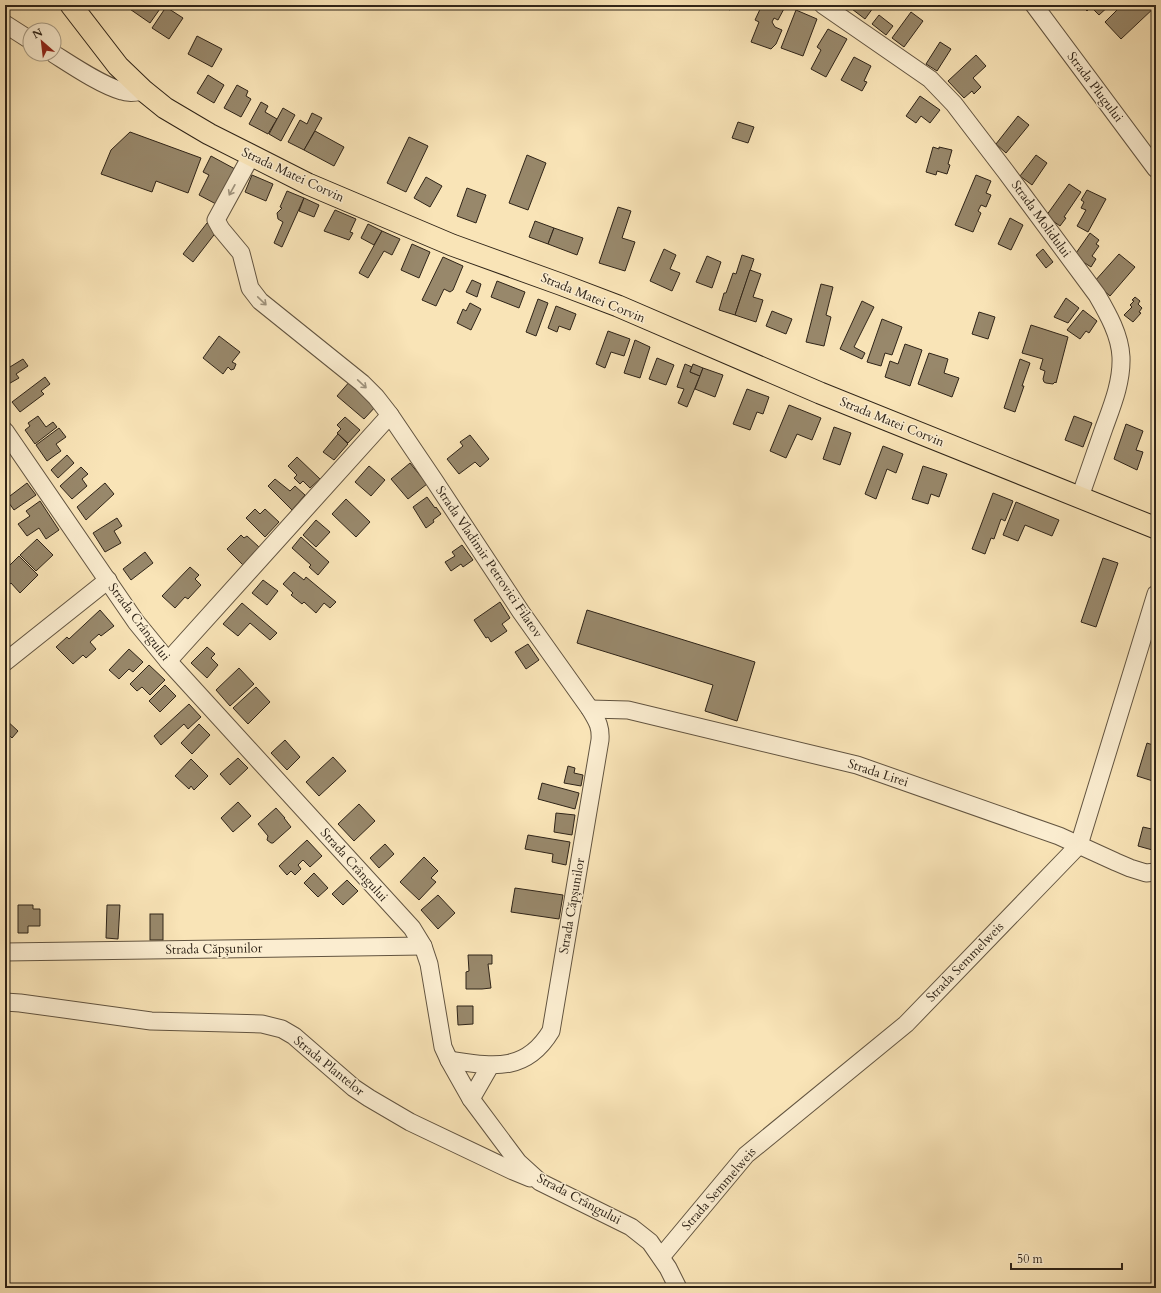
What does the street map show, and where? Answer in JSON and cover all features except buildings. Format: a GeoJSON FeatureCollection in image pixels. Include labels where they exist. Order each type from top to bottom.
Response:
{"type":"FeatureCollection","features":[{"type":"Feature","properties":{"kind":"main road","name":"Strada Matei Corvin"},"geometry":{"type":"LineString","coordinates":[[71,5],[118,66],[144,91],[165,108],[251,156],[308,184],[452,245],[618,306],[820,393],[1156,528]]}},
{"type":"Feature","properties":{"kind":"street","name":"Strada Molidului"},"geometry":{"type":"LineString","coordinates":[[823,5],[930,79],[954,104],[1097,295],[1110,317],[1117,337],[1121,357],[1120,374],[1114,403],[1080,497]]}},
{"type":"Feature","properties":{"kind":"street","name":"Strada Plugului"},"geometry":{"type":"LineString","coordinates":[[1034,5],[1156,169]]}},
{"type":"Feature","properties":{"kind":"street"},"geometry":{"type":"LineString","coordinates":[[5,24],[22,35]]}},
{"type":"Feature","properties":{"kind":"street"},"geometry":{"type":"LineString","coordinates":[[62,59],[95,79],[122,91],[130,93],[144,91]]}},
{"type":"Feature","properties":{"kind":"street","name":"Strada Vladimir Petrovici Filatov"},"geometry":{"type":"LineString","coordinates":[[251,156],[216,220],[221,229],[241,253],[250,288],[260,301],[362,382],[376,397],[438,486],[521,612],[590,709]]}},
{"type":"Feature","properties":{"kind":"street"},"geometry":{"type":"LineString","coordinates":[[168,662],[390,415]]}},
{"type":"Feature","properties":{"kind":"street","name":"Strada Crângului"},"geometry":{"type":"LineString","coordinates":[[5,432],[136,622],[168,662],[412,928],[423,946],[429,964],[444,1046],[449,1060],[471,1099],[518,1162],[540,1182],[631,1226],[650,1242],[668,1268],[678,1288]]}},
{"type":"Feature","properties":{"kind":"street"},"geometry":{"type":"LineString","coordinates":[[5,662],[108,580]]}},
{"type":"Feature","properties":{"kind":"street","name":"Strada Semmelweis"},"geometry":{"type":"LineString","coordinates":[[661,1257],[746,1154],[906,1024],[1079,845],[1156,594]]}},
{"type":"Feature","properties":{"kind":"street","name":"Strada Lirei"},"geometry":{"type":"LineString","coordinates":[[590,709],[628,710],[857,765],[1059,836],[1116,862],[1146,873],[1156,872]]}},
{"type":"Feature","properties":{"kind":"street","name":"Strada Căpșunilor"},"geometry":{"type":"LineString","coordinates":[[449,1060],[490,1066],[504,1065],[525,1058],[541,1046],[551,1032],[600,740],[600,730],[596,718],[590,709]]}},
{"type":"Feature","properties":{"kind":"street","name":"Strada Căpșunilor"},"geometry":{"type":"LineString","coordinates":[[5,952],[423,946]]}},
{"type":"Feature","properties":{"kind":"street","name":"Strada Plantelor"},"geometry":{"type":"LineString","coordinates":[[5,1002],[20,1002],[151,1021],[262,1024],[282,1029],[294,1036],[354,1088],[369,1098],[410,1122],[513,1171],[540,1182]]}},
{"type":"Feature","properties":{"kind":"street"},"geometry":{"type":"LineString","coordinates":[[471,1099],[490,1066]]}}]}
